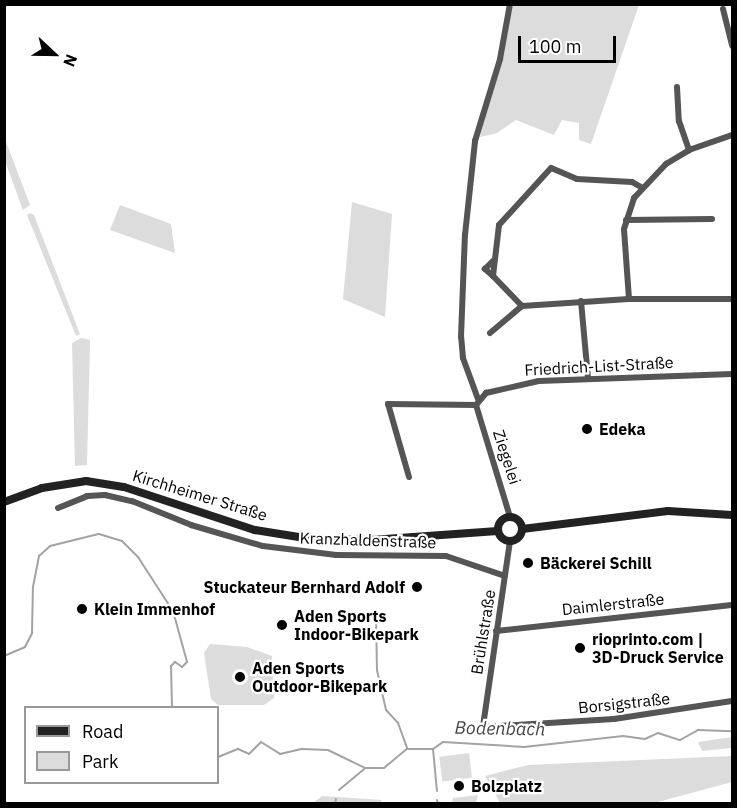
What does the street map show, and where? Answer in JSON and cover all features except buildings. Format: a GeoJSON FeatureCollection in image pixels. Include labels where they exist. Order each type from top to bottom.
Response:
{"type":"FeatureCollection","features":[{"type":"Feature","properties":{"kind":"main road","name":"Kirchheimer Straße"},"geometry":{"type":"LineString","coordinates":[[4,502],[42,488],[86,481],[132,489],[255,530],[311,539],[371,540],[498,531]]}},
{"type":"Feature","properties":{"kind":"main road"},"geometry":{"type":"LineString","coordinates":[[522,529],[668,511],[732,515]]}},
{"type":"Feature","properties":{"kind":"main road"},"geometry":{"type":"LineString","coordinates":[[510,517],[518,519],[522,529],[519,537],[510,541],[498,531],[500,522],[510,517]]}},
{"type":"Feature","properties":{"kind":"street","name":"Ziegelei"},"geometry":{"type":"LineString","coordinates":[[510,4],[500,59],[475,141],[465,235],[461,337],[463,358],[510,517]]}},
{"type":"Feature","properties":{"kind":"street"},"geometry":{"type":"LineString","coordinates":[[723,9],[732,46]]}},
{"type":"Feature","properties":{"kind":"street"},"geometry":{"type":"LineString","coordinates":[[677,87],[679,121],[689,150]]}},
{"type":"Feature","properties":{"kind":"street"},"geometry":{"type":"LineString","coordinates":[[629,299],[626,220],[641,187],[666,164],[689,150],[732,135]]}},
{"type":"Feature","properties":{"kind":"street"},"geometry":{"type":"LineString","coordinates":[[522,306],[493,276],[495,232],[551,168],[577,179],[632,182],[641,187]]}},
{"type":"Feature","properties":{"kind":"street"},"geometry":{"type":"LineString","coordinates":[[626,220],[712,219]]}},
{"type":"Feature","properties":{"kind":"street"},"geometry":{"type":"LineString","coordinates":[[490,333],[522,306],[629,299],[732,299]]}},
{"type":"Feature","properties":{"kind":"street"},"geometry":{"type":"LineString","coordinates":[[581,301],[588,378]]}},
{"type":"Feature","properties":{"kind":"street","name":"Friedrich-List-Straße"},"geometry":{"type":"LineString","coordinates":[[477,402],[486,393],[522,384],[588,378],[732,374]]}},
{"type":"Feature","properties":{"kind":"street"},"geometry":{"type":"LineString","coordinates":[[409,477],[388,404],[477,402]]}},
{"type":"Feature","properties":{"kind":"street","name":"Kranzhaldenstraße"},"geometry":{"type":"LineString","coordinates":[[58,508],[87,496],[105,495],[132,501],[200,528],[263,546],[337,556],[446,556],[505,576]]}},
{"type":"Feature","properties":{"kind":"street","name":"Brühlstraße"},"geometry":{"type":"LineString","coordinates":[[483,727],[510,541]]}},
{"type":"Feature","properties":{"kind":"street","name":"Daimlerstraße"},"geometry":{"type":"LineString","coordinates":[[496,631],[732,605]]}},
{"type":"Feature","properties":{"kind":"street","name":"Borsigstraße"},"geometry":{"type":"LineString","coordinates":[[483,727],[614,720],[732,701]]}},
{"type":"Feature","properties":{"kind":"green space"},"geometry":{"type":"Polygon","coordinates":[[[512,5],[639,5],[591,144],[579,140],[579,123],[562,120],[554,135],[516,120],[497,133],[480,137],[512,5]]]}},
{"type":"Feature","properties":{"kind":"green space"},"geometry":{"type":"Polygon","coordinates":[[[5,139],[30,205],[23,210],[5,161],[5,139]]]}},
{"type":"Feature","properties":{"kind":"green space"},"geometry":{"type":"Polygon","coordinates":[[[352,202],[392,214],[385,317],[343,299],[352,202]]]}},
{"type":"Feature","properties":{"kind":"green space"},"geometry":{"type":"Polygon","coordinates":[[[120,205],[171,224],[175,253],[110,230],[120,205]]]}},
{"type":"Feature","properties":{"kind":"green space"},"geometry":{"type":"Polygon","coordinates":[[[30,213],[34,215],[80,334],[76,336],[27,215],[30,213]]]}},
{"type":"Feature","properties":{"kind":"green space"},"geometry":{"type":"Polygon","coordinates":[[[81,338],[90,340],[87,465],[75,466],[72,343],[81,338]]]}},
{"type":"Feature","properties":{"kind":"green space","name":"Aden Sports Outdoor-Bikepark"},"geometry":{"type":"Polygon","coordinates":[[[210,644],[247,647],[272,656],[274,698],[264,705],[218,705],[211,699],[204,653],[210,644]]]}},
{"type":"Feature","properties":{"kind":"green space"},"geometry":{"type":"Polygon","coordinates":[[[732,737],[732,748],[702,751],[698,742],[732,737]]]}},
{"type":"Feature","properties":{"kind":"green space"},"geometry":{"type":"Polygon","coordinates":[[[469,753],[472,778],[442,781],[439,757],[469,753]]]}},
{"type":"Feature","properties":{"kind":"green space"},"geometry":{"type":"Polygon","coordinates":[[[732,756],[732,782],[654,803],[500,803],[485,776],[528,765],[732,756]]]}},
{"type":"Feature","properties":{"kind":"green space"},"geometry":{"type":"Polygon","coordinates":[[[478,795],[476,803],[452,803],[453,798],[478,795]]]}},
{"type":"Feature","properties":{"kind":"green space"},"geometry":{"type":"Polygon","coordinates":[[[322,796],[382,800],[380,803],[313,803],[322,796]]]}},
{"type":"Feature","properties":{"kind":"waterway","name":"Bodenbach"},"geometry":{"type":"LineString","coordinates":[[4,656],[25,647],[32,633],[33,587],[39,556],[50,546],[99,534],[122,541],[138,557],[173,611],[187,662],[182,667],[175,662],[171,666],[172,706]]}},
{"type":"Feature","properties":{"kind":"waterway"},"geometry":{"type":"LineString","coordinates":[[376,614],[377,670],[386,710],[398,723],[407,748]]}},
{"type":"Feature","properties":{"kind":"waterway","name":"Bodenbach"},"geometry":{"type":"LineString","coordinates":[[219,757],[238,749],[249,754],[261,742],[280,754],[302,749],[328,750],[365,768],[384,768],[407,749],[433,749],[443,742],[524,747],[623,736],[645,739],[658,733],[680,740],[698,730],[732,731]]}},
{"type":"Feature","properties":{"kind":"waterway"},"geometry":{"type":"LineString","coordinates":[[433,749],[437,791]]}},
{"type":"Feature","properties":{"kind":"waterway"},"geometry":{"type":"LineString","coordinates":[[339,790],[365,768]]}},
{"type":"Feature","properties":{"kind":"waterway"},"geometry":{"type":"LineString","coordinates":[[335,804],[336,799]]}},
{"type":"Feature","properties":{"kind":"waterway"},"geometry":{"type":"LineString","coordinates":[[437,800],[438,804]]}},
{"type":"Feature","properties":{"kind":"place","name":"Edeka"},"geometry":{"type":"Point","coordinates":[587,429]}},
{"type":"Feature","properties":{"kind":"place","name":"Bäckerei Schill"},"geometry":{"type":"Point","coordinates":[528,563]}},
{"type":"Feature","properties":{"kind":"place","name":"Stuckateur Bernhard Adolf"},"geometry":{"type":"Point","coordinates":[417,587]}},
{"type":"Feature","properties":{"kind":"place","name":"Klein Immenhof"},"geometry":{"type":"Point","coordinates":[82,609]}},
{"type":"Feature","properties":{"kind":"place","name":"Aden Sports Indoor-Bikepark"},"geometry":{"type":"Point","coordinates":[282,625]}},
{"type":"Feature","properties":{"kind":"place","name":"rioprinto.com | 3D-Druck Service"},"geometry":{"type":"Point","coordinates":[580,648]}},
{"type":"Feature","properties":{"kind":"place","name":"Aden Sports Outdoor-Bikepark"},"geometry":{"type":"Point","coordinates":[240,677]}},
{"type":"Feature","properties":{"kind":"place","name":"Bolzplatz"},"geometry":{"type":"Point","coordinates":[459,786]}}]}
